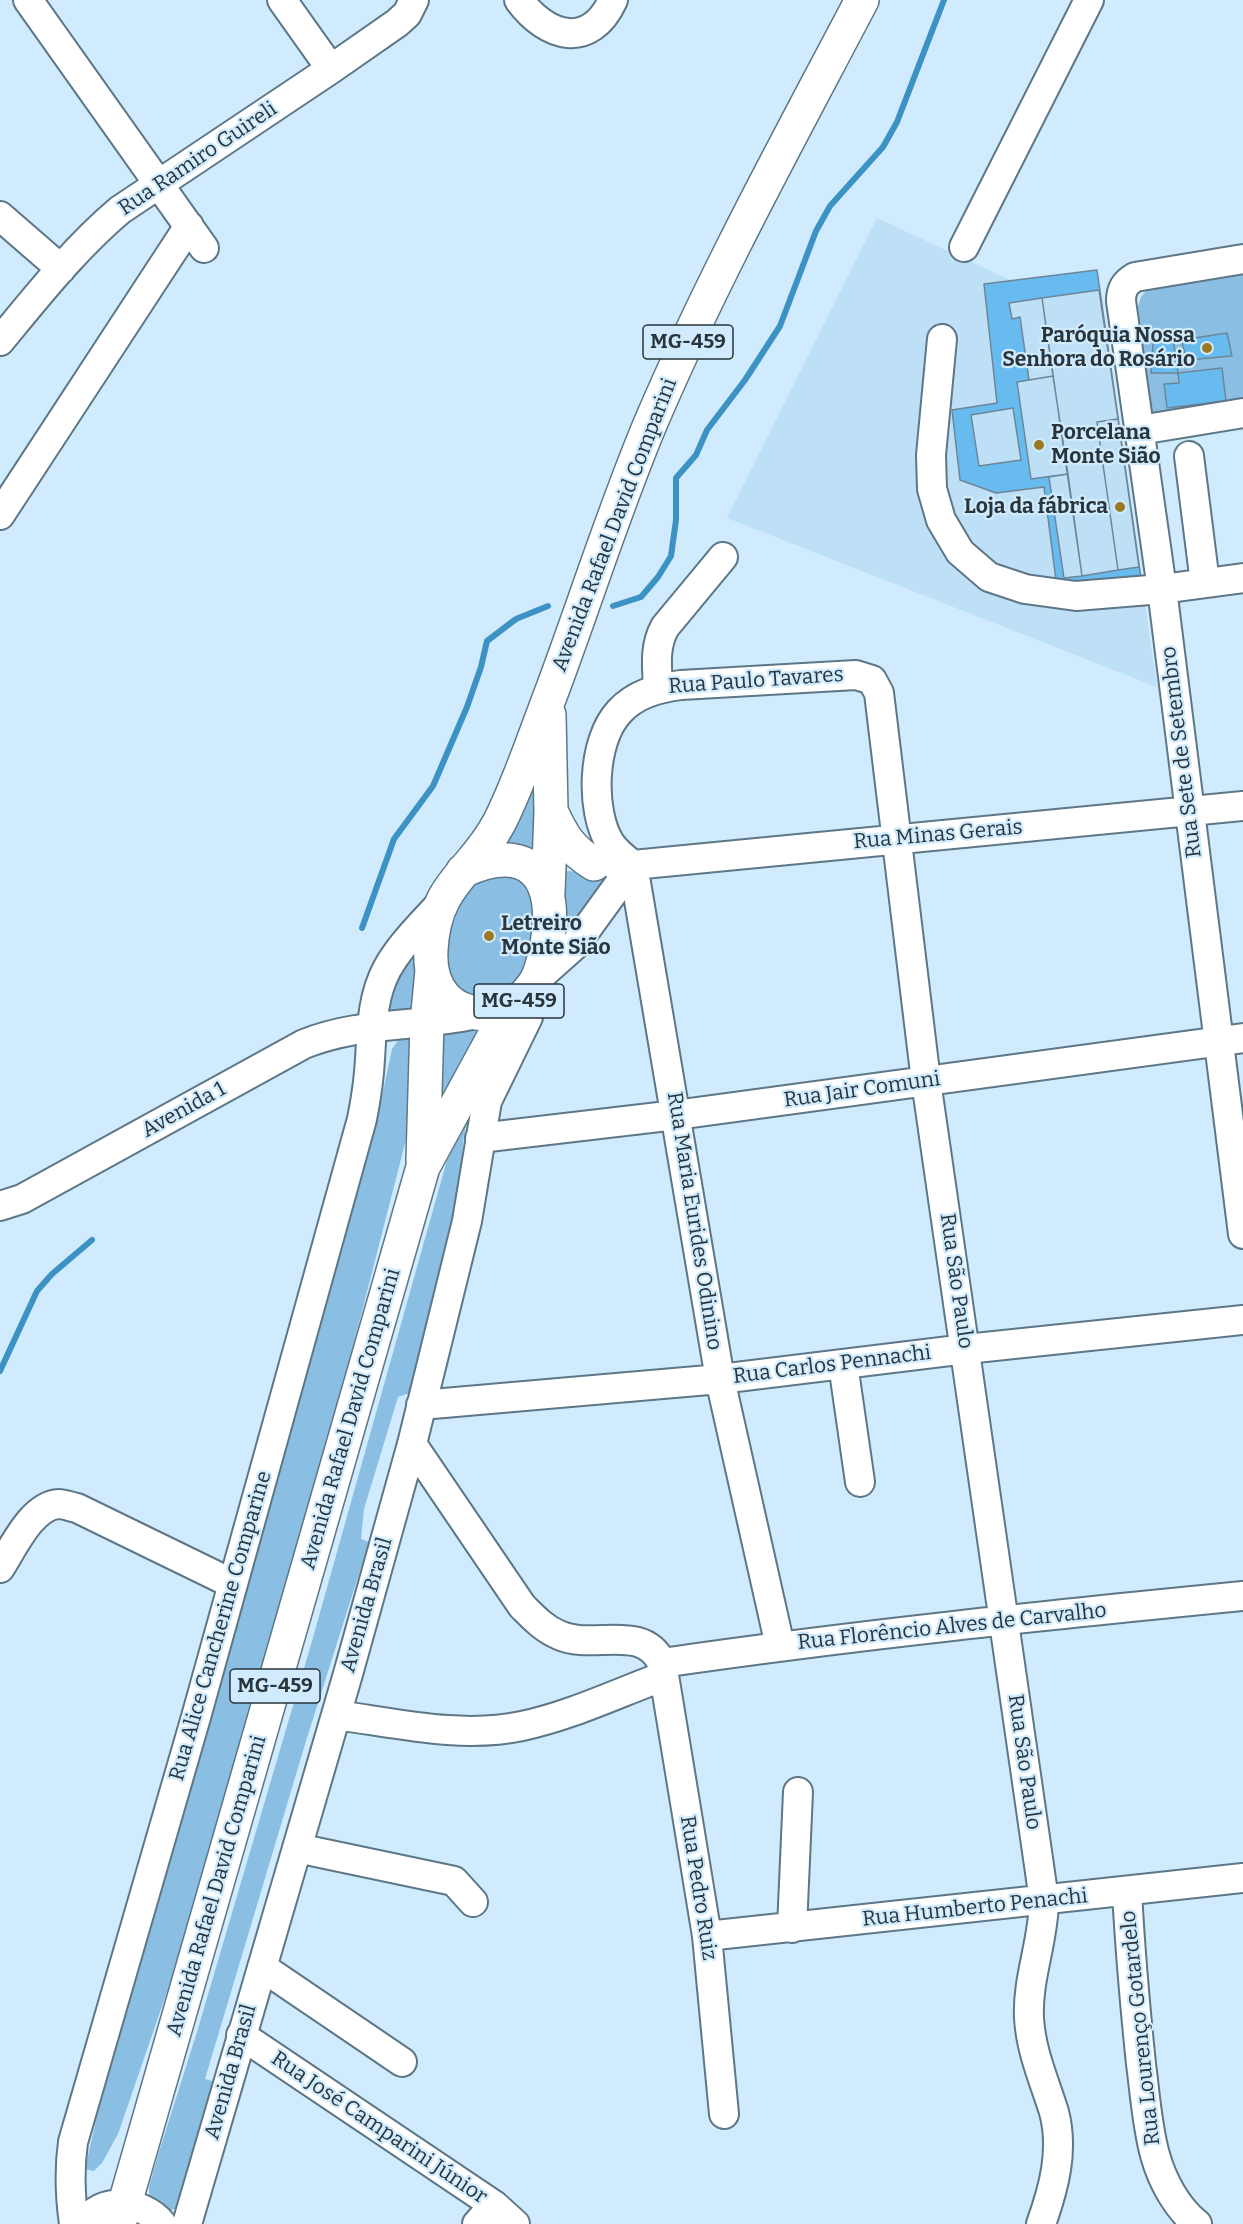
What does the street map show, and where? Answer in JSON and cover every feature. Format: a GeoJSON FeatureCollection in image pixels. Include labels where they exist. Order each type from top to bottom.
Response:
{"type":"FeatureCollection","features":[{"type":"Feature","properties":{"kind":"main road","name":"Avenida Rafael David Comparini"},"geometry":{"type":"LineString","coordinates":[[121,2214],[203,1938],[423,1167],[432,938],[440,904],[448,889],[488,842],[500,821],[549,699],[651,422],[713,288],[862,0]]}},
{"type":"Feature","properties":{"kind":"main road","name":"Avenida Rafael David Comparini"},"geometry":{"type":"LineString","coordinates":[[423,1167],[527,990],[550,926],[548,893],[529,865],[534,861],[551,811],[549,699]]}},
{"type":"Feature","properties":{"kind":"main road"},"geometry":{"type":"LineString","coordinates":[[551,811],[562,835],[573,849],[594,864]]}},
{"type":"Feature","properties":{"kind":"main road"},"geometry":{"type":"LineString","coordinates":[[463,871],[482,862],[534,861]]}},
{"type":"Feature","properties":{"kind":"main road","name":"Avenida Rafael David Comparini"},"geometry":{"type":"LineString","coordinates":[[432,970],[442,995],[459,1007],[476,1014]]}},
{"type":"Feature","properties":{"kind":"main road","name":"MG-459"},"geometry":{"type":"LineString","coordinates":[[476,1014],[496,1012],[527,990]]}},
{"type":"Feature","properties":{"kind":"street"},"geometry":{"type":"LineString","coordinates":[[0,514],[196,237],[28,0]]}},
{"type":"Feature","properties":{"kind":"street"},"geometry":{"type":"LineString","coordinates":[[282,0],[331,69]]}},
{"type":"Feature","properties":{"kind":"street","name":"Rua Ramiro Guireli"},"geometry":{"type":"LineString","coordinates":[[0,340],[98,228],[157,184],[397,23],[407,14],[414,0]]}},
{"type":"Feature","properties":{"kind":"street"},"geometry":{"type":"LineString","coordinates":[[519,0],[527,11],[542,24],[558,31],[576,33],[590,30],[601,20],[612,2]]}},
{"type":"Feature","properties":{"kind":"street"},"geometry":{"type":"LineString","coordinates":[[964,247],[1089,0]]}},
{"type":"Feature","properties":{"kind":"street"},"geometry":{"type":"LineString","coordinates":[[0,216],[61,269]]}},
{"type":"Feature","properties":{"kind":"street","name":"Rua Sete de Setembro"},"geometry":{"type":"LineString","coordinates":[[1243,259],[1135,277],[1124,286],[1121,292],[1162,589],[1189,811],[1231,1040],[1243,1234]]}},
{"type":"Feature","properties":{"kind":"street"},"geometry":{"type":"LineString","coordinates":[[942,339],[931,455],[932,489],[940,520],[960,552],[989,577],[1025,589],[1076,596],[1162,589],[1243,578]]}},
{"type":"Feature","properties":{"kind":"street"},"geometry":{"type":"LineString","coordinates":[[1140,430],[1243,413]]}},
{"type":"Feature","properties":{"kind":"street"},"geometry":{"type":"LineString","coordinates":[[1189,456],[1205,583]]}},
{"type":"Feature","properties":{"kind":"street"},"geometry":{"type":"LineString","coordinates":[[658,688],[656,658],[659,638],[665,627],[723,557]]}},
{"type":"Feature","properties":{"kind":"street","name":"Rua Paulo Tavares"},"geometry":{"type":"LineString","coordinates":[[633,865],[615,850],[605,834],[598,800],[598,763],[606,731],[619,711],[640,696],[658,688],[855,675]]}},
{"type":"Feature","properties":{"kind":"street","name":"Rua São Paulo"},"geometry":{"type":"LineString","coordinates":[[855,675],[872,680],[879,693],[926,1081],[1044,1900],[1029,2016],[1031,2040],[1054,2113],[1058,2143],[1051,2196],[1041,2224]]}},
{"type":"Feature","properties":{"kind":"street","name":"Rua Minas Gerais"},"geometry":{"type":"LineString","coordinates":[[534,861],[633,865],[1243,806]]}},
{"type":"Feature","properties":{"kind":"street"},"geometry":{"type":"LineString","coordinates":[[527,990],[576,945],[633,865]]}},
{"type":"Feature","properties":{"kind":"street","name":"Rua Maria Eurides Odinino"},"geometry":{"type":"LineString","coordinates":[[633,865],[720,1378],[780,1646]]}},
{"type":"Feature","properties":{"kind":"street","name":"Rua Alice Cancherine Comparine"},"geometry":{"type":"LineString","coordinates":[[74,2224],[69,2170],[73,2142],[233,1584],[362,1119],[377,993],[388,968],[440,904]]}},
{"type":"Feature","properties":{"kind":"street","name":"Avenida Brasil"},"geometry":{"type":"LineString","coordinates":[[187,2224],[336,1715],[412,1443],[467,1221],[487,1101],[528,1017],[527,990]]}},
{"type":"Feature","properties":{"kind":"street","name":"Avenida 1"},"geometry":{"type":"LineString","coordinates":[[0,1206],[22,1199],[304,1044],[340,1031],[372,1026],[427,1023],[476,1014]]}},
{"type":"Feature","properties":{"kind":"street","name":"Rua Jair Comuni"},"geometry":{"type":"LineString","coordinates":[[480,1138],[676,1115],[1231,1040]]}},
{"type":"Feature","properties":{"kind":"street","name":"Rua Carlos Pennachi"},"geometry":{"type":"LineString","coordinates":[[421,1405],[720,1378],[1243,1320]]}},
{"type":"Feature","properties":{"kind":"street"},"geometry":{"type":"LineString","coordinates":[[843,1364],[860,1482]]}},
{"type":"Feature","properties":{"kind":"street"},"geometry":{"type":"LineString","coordinates":[[412,1443],[522,1606],[539,1623],[559,1636],[573,1639],[640,1642],[650,1646],[663,1669]]}},
{"type":"Feature","properties":{"kind":"street"},"geometry":{"type":"LineString","coordinates":[[0,1568],[33,1516],[46,1507],[59,1504],[77,1509],[233,1584]]}},
{"type":"Feature","properties":{"kind":"street","name":"Rua Florêncio Alves de Carvalho"},"geometry":{"type":"LineString","coordinates":[[336,1715],[442,1729],[500,1729],[551,1718],[663,1669],[780,1646],[1243,1596]]}},
{"type":"Feature","properties":{"kind":"street","name":"Rua Pedro Ruiz"},"geometry":{"type":"LineString","coordinates":[[663,1669],[707,1936],[724,2114]]}},
{"type":"Feature","properties":{"kind":"street"},"geometry":{"type":"LineString","coordinates":[[792,1928],[798,1792]]}},
{"type":"Feature","properties":{"kind":"street"},"geometry":{"type":"LineString","coordinates":[[297,1848],[454,1881],[473,1902]]}},
{"type":"Feature","properties":{"kind":"street","name":"Rua Humberto Penachi"},"geometry":{"type":"LineString","coordinates":[[707,1936],[1243,1878]]}},
{"type":"Feature","properties":{"kind":"street","name":"Rua Lourenço Gotardelo"},"geometry":{"type":"LineString","coordinates":[[1127,1891],[1132,1980],[1146,2107],[1155,2155],[1170,2192],[1187,2216],[1197,2224]]}},
{"type":"Feature","properties":{"kind":"street"},"geometry":{"type":"LineString","coordinates":[[262,1967],[402,2062]]}},
{"type":"Feature","properties":{"kind":"street","name":"Rua José Camparini Júnior"},"geometry":{"type":"LineString","coordinates":[[241,2035],[485,2215],[515,2224]]}},
{"type":"Feature","properties":{"kind":"street"},"geometry":{"type":"LineString","coordinates":[[85,2224],[89,2216],[111,2204],[121,2214],[145,2211],[162,2224]]}},
{"type":"Feature","properties":{"kind":"shaded area"},"geometry":{"type":"Polygon","coordinates":[[[877,218],[1010,280],[1097,270],[1157,687],[727,518],[877,218]]]}},
{"type":"Feature","properties":{"kind":"shaded area"},"geometry":{"type":"Polygon","coordinates":[[[1243,268],[1243,407],[1151,420],[1138,306],[1141,297],[1148,288],[1243,268]]]}},
{"type":"Feature","properties":{"kind":"shaded area"},"geometry":{"type":"Polygon","coordinates":[[[535,757],[539,847],[497,845],[535,757]]]}},
{"type":"Feature","properties":{"kind":"shaded area"},"geometry":{"type":"Polygon","coordinates":[[[559,871],[619,872],[555,953],[559,871]]]}},
{"type":"Feature","properties":{"kind":"shaded area"},"geometry":{"type":"Polygon","coordinates":[[[488,873],[520,875],[535,900],[538,932],[519,981],[491,1000],[465,996],[447,974],[442,938],[458,894],[488,873]]]}},
{"type":"Feature","properties":{"kind":"shaded area"},"geometry":{"type":"Polygon","coordinates":[[[420,940],[416,1014],[386,1016],[400,970],[420,940]]]}},
{"type":"Feature","properties":{"kind":"shaded area"},"geometry":{"type":"Polygon","coordinates":[[[486,1028],[431,1133],[436,1033],[486,1028]]]}},
{"type":"Feature","properties":{"kind":"shaded area"},"geometry":{"type":"Polygon","coordinates":[[[410,1039],[411,1120],[327,1448],[180,1954],[118,2134],[102,2163],[94,2171],[85,2169],[113,2045],[380,1106],[392,1049],[398,1040],[410,1039]]]}},
{"type":"Feature","properties":{"kind":"shaded area"},"geometry":{"type":"Polygon","coordinates":[[[477,1090],[464,1134],[456,1223],[410,1393],[398,1397],[364,1509],[361,1539],[369,1542],[306,1741],[205,2079],[222,2084],[184,2201],[177,2208],[169,2211],[149,2198],[149,2187],[312,1641],[449,1153],[477,1090]]]}},
{"type":"Feature","properties":{"kind":"building","name":"Porcelana Monte Sião"},"geometry":{"type":"Polygon","coordinates":[[[1097,270],[1141,578],[1057,588],[1044,487],[996,493],[960,480],[952,410],[997,403],[984,284],[1097,270]]]}},
{"type":"Feature","properties":{"kind":"building"},"geometry":{"type":"Polygon","coordinates":[[[1099,290],[1118,419],[1097,422],[1118,570],[1082,576],[1042,298],[1099,290]]]}},
{"type":"Feature","properties":{"kind":"building"},"geometry":{"type":"Polygon","coordinates":[[[1042,298],[1053,376],[1029,380],[1020,317],[1012,319],[1009,303],[1042,298]]]}},
{"type":"Feature","properties":{"kind":"building"},"geometry":{"type":"Polygon","coordinates":[[[1154,330],[1172,332],[1178,373],[1151,373],[1154,330]]]}},
{"type":"Feature","properties":{"kind":"building","name":"Paróquia Nossa Senhora do Rosário"},"geometry":{"type":"Polygon","coordinates":[[[1227,333],[1232,356],[1187,360],[1181,340],[1227,333]]]}},
{"type":"Feature","properties":{"kind":"building"},"geometry":{"type":"Polygon","coordinates":[[[1222,368],[1226,401],[1167,408],[1164,384],[1179,383],[1178,373],[1222,368]]]}},
{"type":"Feature","properties":{"kind":"building"},"geometry":{"type":"Polygon","coordinates":[[[1053,376],[1068,474],[1031,479],[1017,382],[1053,376]]]}},
{"type":"Feature","properties":{"kind":"building"},"geometry":{"type":"Polygon","coordinates":[[[1013,408],[1021,460],[979,466],[971,415],[1013,408]]]}},
{"type":"Feature","properties":{"kind":"building","name":"Loja da fábrica"},"geometry":{"type":"Polygon","coordinates":[[[1118,419],[1139,567],[1118,570],[1097,422],[1118,419]]]}},
{"type":"Feature","properties":{"kind":"building"},"geometry":{"type":"Polygon","coordinates":[[[1068,474],[1082,576],[1064,578],[1049,477],[1068,474]]]}},
{"type":"Feature","properties":{"kind":"waterway"},"geometry":{"type":"LineString","coordinates":[[613,606],[641,597],[658,577],[671,556],[676,520],[676,478],[696,455],[707,430],[745,380],[780,326],[816,231],[830,206],[883,147],[897,122],[944,0]]}},
{"type":"Feature","properties":{"kind":"waterway"},"geometry":{"type":"LineString","coordinates":[[362,928],[394,839],[433,786],[467,707],[487,641],[516,619],[548,606]]}},
{"type":"Feature","properties":{"kind":"waterway"},"geometry":{"type":"LineString","coordinates":[[0,1371],[37,1291],[52,1274],[92,1240]]}},
{"type":"Feature","properties":{"kind":"place","name":"Paróquia Nossa Senhora do Rosário"},"geometry":{"type":"Point","coordinates":[1207,348]}},
{"type":"Feature","properties":{"kind":"place","name":"Porcelana Monte Sião"},"geometry":{"type":"Point","coordinates":[1039,445]}},
{"type":"Feature","properties":{"kind":"place","name":"Loja da fábrica"},"geometry":{"type":"Point","coordinates":[1120,507]}},
{"type":"Feature","properties":{"kind":"place","name":"Letreiro Monte Sião"},"geometry":{"type":"Point","coordinates":[489,936]}}]}
